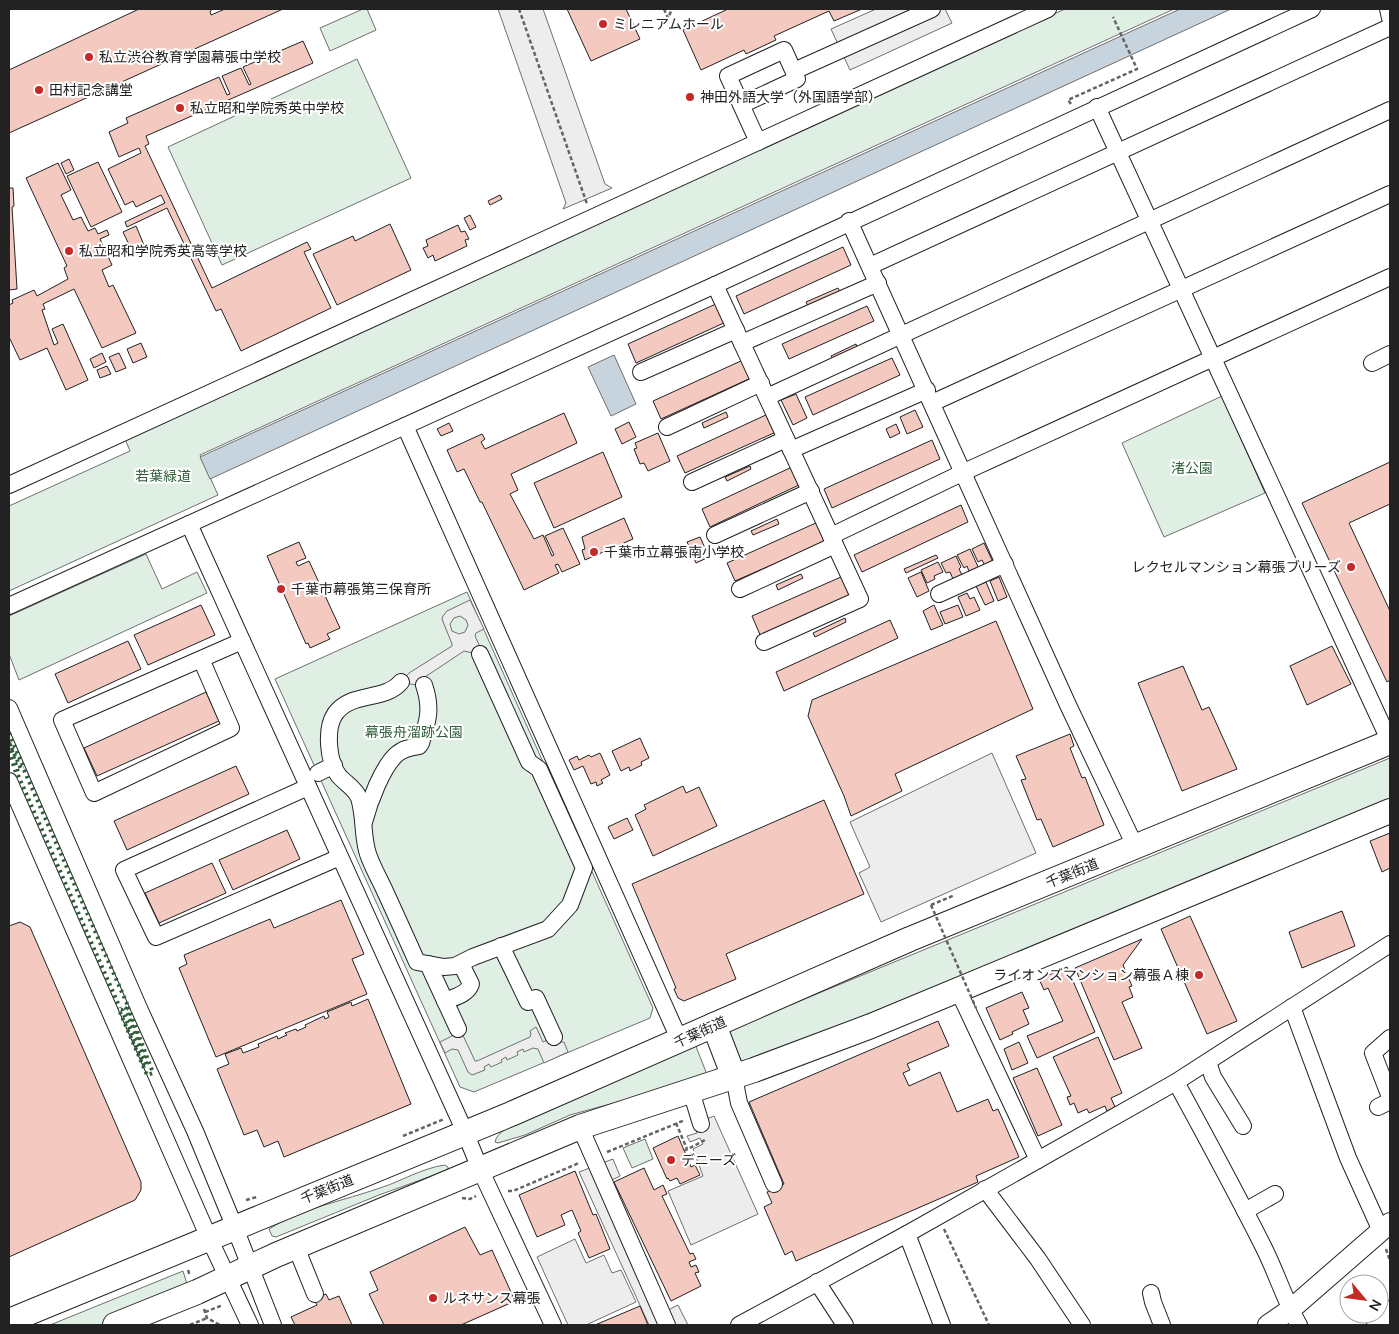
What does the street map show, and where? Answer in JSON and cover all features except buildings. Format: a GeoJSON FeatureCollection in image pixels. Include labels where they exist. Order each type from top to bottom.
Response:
{"type":"FeatureCollection","features":[{"type":"Feature","properties":{"kind":"highway","name":"千葉街道"},"geometry":{"type":"LineString","coordinates":[[9,1321],[556,1095],[910,939],[1390,742]]}},
{"type":"Feature","properties":{"kind":"highway"},"geometry":{"type":"LineString","coordinates":[[114,1325],[197,1292],[250,1266],[580,1127],[734,1077],[871,1026],[1390,811]]}},
{"type":"Feature","properties":{"kind":"highway"},"geometry":{"type":"LineString","coordinates":[[714,1025],[734,1077]]}},
{"type":"Feature","properties":{"kind":"main road"},"geometry":{"type":"LineString","coordinates":[[1268,1325],[1295,1317],[1386,1227]]}},
{"type":"Feature","properties":{"kind":"street"},"geometry":{"type":"LineString","coordinates":[[794,72],[932,9]]}},
{"type":"Feature","properties":{"kind":"street"},"geometry":{"type":"LineString","coordinates":[[9,606],[1312,9]]}},
{"type":"Feature","properties":{"kind":"street"},"geometry":{"type":"LineString","coordinates":[[1388,9],[1390,18]]}},
{"type":"Feature","properties":{"kind":"street"},"geometry":{"type":"LineString","coordinates":[[9,485],[1042,10]]}},
{"type":"Feature","properties":{"kind":"street"},"geometry":{"type":"LineString","coordinates":[[870,266],[1390,27]]}},
{"type":"Feature","properties":{"kind":"street"},"geometry":{"type":"LineString","coordinates":[[741,105],[797,79],[784,50],[728,76],[741,105],[758,142]]}},
{"type":"Feature","properties":{"kind":"street"},"geometry":{"type":"LineString","coordinates":[[1097,107],[1390,742]]}},
{"type":"Feature","properties":{"kind":"street"},"geometry":{"type":"LineString","coordinates":[[667,427],[901,334],[1390,110]]}},
{"type":"Feature","properties":{"kind":"street"},"geometry":{"type":"LineString","coordinates":[[692,482],[789,444],[929,396],[1181,289],[1390,194]]}},
{"type":"Feature","properties":{"kind":"street"},"geometry":{"type":"LineString","coordinates":[[849,221],[1068,705],[1135,846]]}},
{"type":"Feature","properties":{"kind":"street"},"geometry":{"type":"LineString","coordinates":[[740,589],[964,472],[1390,277]]}},
{"type":"Feature","properties":{"kind":"street"},"geometry":{"type":"LineString","coordinates":[[641,372],[878,283]]}},
{"type":"Feature","properties":{"kind":"street"},"geometry":{"type":"LineString","coordinates":[[715,284],[860,599],[764,642]]}},
{"type":"Feature","properties":{"kind":"street"},"geometry":{"type":"LineString","coordinates":[[1372,363],[1390,354]]}},
{"type":"Feature","properties":{"kind":"street"},"geometry":{"type":"LineString","coordinates":[[405,426],[680,1041]]}},
{"type":"Feature","properties":{"kind":"street"},"geometry":{"type":"LineString","coordinates":[[715,536],[810,492]]}},
{"type":"Feature","properties":{"kind":"street"},"geometry":{"type":"LineString","coordinates":[[189,524],[465,1132],[480,1169],[553,1325]]}},
{"type":"Feature","properties":{"kind":"street"},"geometry":{"type":"LineString","coordinates":[[939,594],[1005,564]]}},
{"type":"Feature","properties":{"kind":"street"},"geometry":{"type":"LineString","coordinates":[[201,659],[231,728],[94,793],[62,720],[242,641]]}},
{"type":"Feature","properties":{"kind":"street"},"geometry":{"type":"LineString","coordinates":[[417,964],[444,967],[454,966],[548,929],[570,905],[584,868],[539,769],[529,762],[480,654]]}},
{"type":"Feature","properties":{"kind":"street"},"geometry":{"type":"LineString","coordinates":[[366,794],[341,778],[334,765],[329,743],[329,729],[339,709],[352,700],[390,691],[401,682]]}},
{"type":"Feature","properties":{"kind":"street"},"geometry":{"type":"LineString","coordinates":[[424,685],[428,697],[429,712],[421,743],[419,746],[403,750],[392,760],[366,794],[363,824],[369,857],[417,964],[446,1001],[458,1029]]}},
{"type":"Feature","properties":{"kind":"street"},"geometry":{"type":"LineString","coordinates":[[9,708],[138,1006],[195,1131],[273,1325]]}},
{"type":"Feature","properties":{"kind":"street"},"geometry":{"type":"LineString","coordinates":[[318,773],[334,765]]}},
{"type":"Feature","properties":{"kind":"street"},"geometry":{"type":"LineString","coordinates":[[9,781],[209,1238],[250,1325]]}},
{"type":"Feature","properties":{"kind":"street"},"geometry":{"type":"LineString","coordinates":[[308,786],[124,870],[156,937],[340,857]]}},
{"type":"Feature","properties":{"kind":"street"},"geometry":{"type":"LineString","coordinates":[[467,960],[480,946],[496,936],[504,934],[532,935]]}},
{"type":"Feature","properties":{"kind":"street"},"geometry":{"type":"LineString","coordinates":[[501,946],[528,1002],[536,998],[554,1037]]}},
{"type":"Feature","properties":{"kind":"street"},"geometry":{"type":"LineString","coordinates":[[739,1325],[907,1234],[1176,1082],[1292,1007],[1389,948]]}},
{"type":"Feature","properties":{"kind":"street"},"geometry":{"type":"LineString","coordinates":[[446,1001],[468,991],[471,984],[467,960]]}},
{"type":"Feature","properties":{"kind":"street"},"geometry":{"type":"LineString","coordinates":[[958,990],[1038,1160]]}},
{"type":"Feature","properties":{"kind":"street"},"geometry":{"type":"LineString","coordinates":[[1292,1007],[1348,1158],[1386,1227]]}},
{"type":"Feature","properties":{"kind":"street"},"geometry":{"type":"LineString","coordinates":[[1386,1102],[1372,1053],[1390,1038]]}},
{"type":"Feature","properties":{"kind":"street"},"geometry":{"type":"LineString","coordinates":[[1208,1062],[1213,1078],[1243,1126]]}},
{"type":"Feature","properties":{"kind":"street"},"geometry":{"type":"LineString","coordinates":[[734,1077],[739,1103],[774,1184]]}},
{"type":"Feature","properties":{"kind":"street"},"geometry":{"type":"LineString","coordinates":[[1176,1082],[1246,1211],[1295,1317]]}},
{"type":"Feature","properties":{"kind":"street"},"geometry":{"type":"LineString","coordinates":[[691,1091],[696,1120]]}},
{"type":"Feature","properties":{"kind":"street"},"geometry":{"type":"LineString","coordinates":[[580,1127],[667,1325]]}},
{"type":"Feature","properties":{"kind":"street"},"geometry":{"type":"LineString","coordinates":[[985,1189],[1038,1259],[1082,1325]]}},
{"type":"Feature","properties":{"kind":"street"},"geometry":{"type":"LineString","coordinates":[[1246,1211],[1275,1194]]}},
{"type":"Feature","properties":{"kind":"street"},"geometry":{"type":"LineString","coordinates":[[907,1234],[942,1325]]}},
{"type":"Feature","properties":{"kind":"street"},"geometry":{"type":"LineString","coordinates":[[296,1247],[315,1294]]}},
{"type":"Feature","properties":{"kind":"street"},"geometry":{"type":"LineString","coordinates":[[817,1282],[845,1325]]}},
{"type":"Feature","properties":{"kind":"street"},"geometry":{"type":"LineString","coordinates":[[1151,1293],[1162,1325]]}},
{"type":"Feature","properties":{"kind":"street"},"geometry":{"type":"LineString","coordinates":[[1375,1325],[1380,1322],[1390,1309]]}},
{"type":"Feature","properties":{"kind":"path"},"geometry":{"type":"LineString","coordinates":[[519,9],[587,204]]}},
{"type":"Feature","properties":{"kind":"path"},"geometry":{"type":"LineString","coordinates":[[664,9],[668,18],[672,9]]}},
{"type":"Feature","properties":{"kind":"path"},"geometry":{"type":"LineString","coordinates":[[1073,107],[1068,100],[1137,69],[1113,17]]}},
{"type":"Feature","properties":{"kind":"path"},"geometry":{"type":"LineString","coordinates":[[955,896],[930,905],[976,1008]]}},
{"type":"Feature","properties":{"kind":"path"},"geometry":{"type":"LineString","coordinates":[[602,1154],[676,1123],[696,1120]]}},
{"type":"Feature","properties":{"kind":"path"},"geometry":{"type":"LineString","coordinates":[[676,1123],[688,1149]]}},
{"type":"Feature","properties":{"kind":"path"},"geometry":{"type":"LineString","coordinates":[[684,1150],[708,1139]]}},
{"type":"Feature","properties":{"kind":"path"},"geometry":{"type":"LineString","coordinates":[[506,1191],[513,1191],[585,1161]]}},
{"type":"Feature","properties":{"kind":"path"},"geometry":{"type":"LineString","coordinates":[[937,1217],[972,1285],[989,1325]]}},
{"type":"Feature","properties":{"kind":"path"},"geometry":{"type":"LineString","coordinates":[[205,1312],[224,1304]]}},
{"type":"Feature","properties":{"kind":"path"},"geometry":{"type":"LineString","coordinates":[[190,1325],[208,1318],[220,1325]]}},
{"type":"Feature","properties":{"kind":"green space"},"geometry":{"type":"Polygon","coordinates":[[[367,9],[376,30],[330,51],[320,28],[367,9]]]}},
{"type":"Feature","properties":{"kind":"green space","name":"若葉緑道"},"geometry":{"type":"Polygon","coordinates":[[[1065,9],[1174,9],[200,455],[218,495],[9,591],[9,506],[130,451],[125,439],[1065,9]]]}},
{"type":"Feature","properties":{"kind":"green space"},"geometry":{"type":"Polygon","coordinates":[[[357,59],[411,178],[222,265],[168,147],[357,59]]]}},
{"type":"Feature","properties":{"kind":"green space","name":"渚公園"},"geometry":{"type":"Polygon","coordinates":[[[1222,396],[1265,493],[1164,537],[1122,443],[1222,396]]]}},
{"type":"Feature","properties":{"kind":"green space"},"geometry":{"type":"Polygon","coordinates":[[[146,554],[162,589],[197,572],[207,593],[19,680],[9,654],[9,616],[146,554]]]}},
{"type":"Feature","properties":{"kind":"green space","name":"幕張舟溜跡公園"},"geometry":{"type":"Polygon","coordinates":[[[467,592],[653,1008],[650,1018],[474,1092],[460,1087],[275,679],[467,592]]]}},
{"type":"Feature","properties":{"kind":"green space"},"geometry":{"type":"Polygon","coordinates":[[[1390,758],[1390,799],[742,1066],[740,1064],[729,1030],[1390,758]]]}},
{"type":"Feature","properties":{"kind":"green space"},"geometry":{"type":"Polygon","coordinates":[[[695,1044],[708,1077],[570,1115],[525,1135],[498,1143],[495,1142],[502,1132],[521,1121],[695,1044]]]}},
{"type":"Feature","properties":{"kind":"green space"},"geometry":{"type":"Polygon","coordinates":[[[645,1139],[653,1159],[632,1168],[623,1148],[645,1139]]]}},
{"type":"Feature","properties":{"kind":"green space"},"geometry":{"type":"Polygon","coordinates":[[[445,1165],[448,1167],[448,1170],[379,1195],[276,1237],[272,1236],[269,1229],[308,1210],[380,1188],[428,1169],[445,1165]]]}},
{"type":"Feature","properties":{"kind":"green space"},"geometry":{"type":"Polygon","coordinates":[[[183,1271],[187,1284],[108,1325],[50,1325],[183,1271]]]}},
{"type":"Feature","properties":{"kind":"shaded area"},"geometry":{"type":"Polygon","coordinates":[[[498,9],[543,9],[605,184],[612,188],[563,209],[566,203],[498,9]]]}},
{"type":"Feature","properties":{"kind":"shaded area"},"geometry":{"type":"Polygon","coordinates":[[[876,9],[945,9],[952,23],[850,70],[831,29],[876,9]]]}},
{"type":"Feature","properties":{"kind":"shaded area"},"geometry":{"type":"Polygon","coordinates":[[[1180,9],[1231,9],[210,479],[200,457],[1180,9]]]}},
{"type":"Feature","properties":{"kind":"shaded area"},"geometry":{"type":"Polygon","coordinates":[[[614,355],[636,404],[611,416],[588,367],[614,355]]]}},
{"type":"Feature","properties":{"kind":"shaded area"},"geometry":{"type":"Polygon","coordinates":[[[470,600],[484,629],[476,633],[475,636],[480,647],[473,653],[464,651],[425,677],[421,686],[401,682],[409,673],[452,646],[442,619],[447,611],[470,600]],[[460,616],[454,618],[450,624],[452,631],[459,634],[465,632],[468,625],[466,620],[460,616]]]}},
{"type":"Feature","properties":{"kind":"shaded area"},"geometry":{"type":"Polygon","coordinates":[[[992,753],[1036,853],[881,922],[859,873],[870,867],[850,822],[992,753]]]}},
{"type":"Feature","properties":{"kind":"shaded area"},"geometry":{"type":"Polygon","coordinates":[[[536,1027],[543,1042],[554,1037],[559,1042],[564,1042],[568,1052],[544,1063],[538,1049],[533,1048],[524,1052],[523,1049],[517,1052],[518,1055],[507,1060],[506,1057],[501,1060],[502,1062],[491,1067],[489,1064],[484,1067],[485,1070],[472,1075],[468,1072],[458,1050],[452,1049],[445,1053],[440,1042],[452,1036],[460,1029],[475,1061],[477,1061],[530,1037],[530,1031],[536,1027]]]}},
{"type":"Feature","properties":{"kind":"shaded area"},"geometry":{"type":"Polygon","coordinates":[[[714,1116],[758,1214],[691,1245],[668,1191],[703,1176],[693,1149],[703,1144],[700,1138],[690,1142],[687,1136],[697,1133],[694,1124],[714,1116]]]}},
{"type":"Feature","properties":{"kind":"shaded area"},"geometry":{"type":"Polygon","coordinates":[[[613,1159],[620,1176],[610,1181],[668,1310],[678,1305],[688,1325],[649,1325],[579,1172],[613,1159]]]}},
{"type":"Feature","properties":{"kind":"shaded area"},"geometry":{"type":"Polygon","coordinates":[[[575,1239],[586,1263],[604,1255],[612,1273],[621,1270],[636,1302],[586,1325],[568,1325],[537,1257],[575,1239]]]}},
{"type":"Feature","properties":{"kind":"hedge"},"geometry":{"type":"LineString","coordinates":[[9,733],[24,768]]}},
{"type":"Feature","properties":{"kind":"hedge"},"geometry":{"type":"LineString","coordinates":[[9,751],[16,773],[18,772],[10,744],[21,769],[24,768]]}},
{"type":"Feature","properties":{"kind":"hedge"},"geometry":{"type":"LineString","coordinates":[[24,770],[128,1006]]}},
{"type":"Feature","properties":{"kind":"hedge"},"geometry":{"type":"LineString","coordinates":[[18,775],[120,1008]]}},
{"type":"Feature","properties":{"kind":"hedge"},"geometry":{"type":"LineString","coordinates":[[128,1007],[153,1073],[147,1075],[119,1010],[122,1010],[145,1066],[147,1065],[126,1009],[128,1007]]}},
{"type":"Feature","properties":{"kind":"place","name":"ミレニアムホール"},"geometry":{"type":"Point","coordinates":[603,24]}},
{"type":"Feature","properties":{"kind":"place","name":"私立渋谷教育学園幕張中学校"},"geometry":{"type":"Point","coordinates":[89,57]}},
{"type":"Feature","properties":{"kind":"place","name":"田村記念講堂"},"geometry":{"type":"Point","coordinates":[39,90]}},
{"type":"Feature","properties":{"kind":"place","name":"神田外語大学（外国語学部）"},"geometry":{"type":"Point","coordinates":[690,97]}},
{"type":"Feature","properties":{"kind":"place","name":"私立昭和学院秀英中学校"},"geometry":{"type":"Point","coordinates":[180,108]}},
{"type":"Feature","properties":{"kind":"place","name":"私立昭和学院秀英高等学校"},"geometry":{"type":"Point","coordinates":[69,251]}},
{"type":"Feature","properties":{"kind":"place","name":"千葉市立幕張南小学校"},"geometry":{"type":"Point","coordinates":[594,552]}},
{"type":"Feature","properties":{"kind":"place","name":"レクセルマンション幕張ブリーズ"},"geometry":{"type":"Point","coordinates":[1351,567]}},
{"type":"Feature","properties":{"kind":"place","name":"千葉市幕張第三保育所"},"geometry":{"type":"Point","coordinates":[281,589]}},
{"type":"Feature","properties":{"kind":"place","name":"ライオンズマンション幕張Ａ棟"},"geometry":{"type":"Point","coordinates":[1199,975]}},
{"type":"Feature","properties":{"kind":"place","name":"デニーズ"},"geometry":{"type":"Point","coordinates":[671,1160]}},
{"type":"Feature","properties":{"kind":"place","name":"ルネサンス幕張"},"geometry":{"type":"Point","coordinates":[433,1298]}}]}
